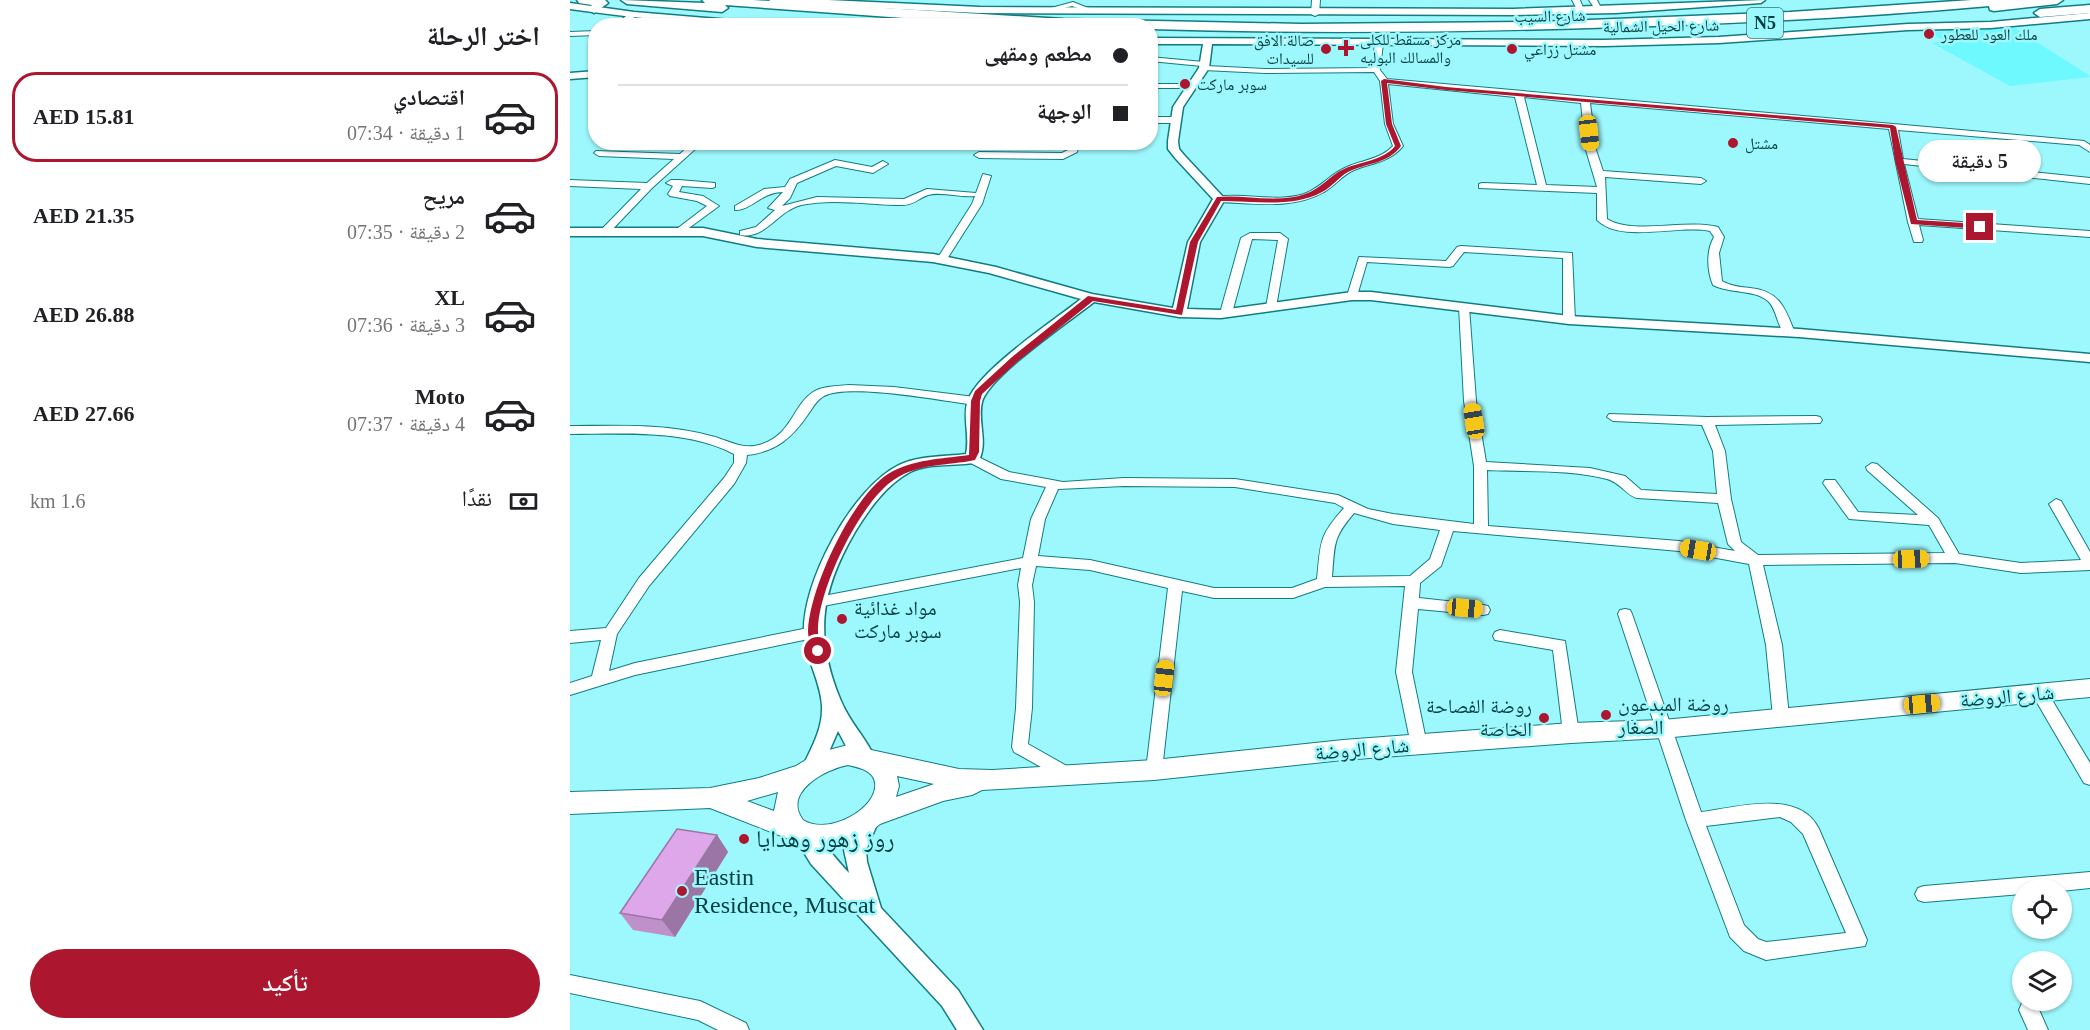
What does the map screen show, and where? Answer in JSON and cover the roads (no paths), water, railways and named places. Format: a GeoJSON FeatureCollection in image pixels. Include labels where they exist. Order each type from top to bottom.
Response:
{"type":"FeatureCollection","features":[{"type":"Feature","properties":{"kind":"highway"},"geometry":{"type":"LineString","coordinates":[[583,0],[602,3],[594,9]]}},
{"type":"Feature","properties":{"kind":"highway"},"geometry":{"type":"LineString","coordinates":[[627,0],[853,18]]}},
{"type":"Feature","properties":{"kind":"highway","name":"شارع السيب"},"geometry":{"type":"LineString","coordinates":[[708,0],[992,18]]}},
{"type":"Feature","properties":{"kind":"highway"},"geometry":{"type":"LineString","coordinates":[[1530,26],[1912,0]]}},
{"type":"Feature","properties":{"kind":"highway","name":"شارع السيب"},"geometry":{"type":"LineString","coordinates":[[1158,26],[1255,28],[1530,26],[1746,18],[2010,0]]}},
{"type":"Feature","properties":{"kind":"highway","name":"شارع السيب"},"geometry":{"type":"LineString","coordinates":[[1158,33],[1430,35],[1601,31],[1922,13],[2057,0]]}},
{"type":"Feature","properties":{"kind":"highway"},"geometry":{"type":"LineString","coordinates":[[1430,35],[1787,29],[1930,22],[2090,9]]}},
{"type":"Feature","properties":{"kind":"main road","name":"شارع الروضة"},"geometry":{"type":"LineString","coordinates":[[870,759],[959,779],[992,780],[1154,770],[1419,744],[1663,729],[2090,688]]}},
{"type":"Feature","properties":{"kind":"main road"},"geometry":{"type":"LineString","coordinates":[[570,803],[710,798],[749,790],[809,769],[831,758],[848,755],[870,759],[883,769],[887,779],[887,791],[871,818],[848,833],[825,838],[799,832],[734,805],[710,798]]}},
{"type":"Feature","properties":{"kind":"main road"},"geometry":{"type":"LineString","coordinates":[[799,832],[786,817],[786,802],[792,787],[809,769]]}},
{"type":"Feature","properties":{"kind":"main road","name":"شارع الروضة"},"geometry":{"type":"LineString","coordinates":[[871,818],[943,791],[992,780]]}},
{"type":"Feature","properties":{"kind":"street"},"geometry":{"type":"LineString","coordinates":[[772,0],[1043,10],[1073,5],[1120,13],[1315,7],[1403,11]]}},
{"type":"Feature","properties":{"kind":"street"},"geometry":{"type":"LineString","coordinates":[[787,1],[793,0]]}},
{"type":"Feature","properties":{"kind":"street"},"geometry":{"type":"LineString","coordinates":[[839,0],[858,4]]}},
{"type":"Feature","properties":{"kind":"street"},"geometry":{"type":"LineString","coordinates":[[1576,0],[1582,11]]}},
{"type":"Feature","properties":{"kind":"street"},"geometry":{"type":"LineString","coordinates":[[1593,0],[1600,10]]}},
{"type":"Feature","properties":{"kind":"street"},"geometry":{"type":"LineString","coordinates":[[1073,5],[1089,10],[1268,10],[1315,7],[1403,11],[1582,11],[1761,0]]}},
{"type":"Feature","properties":{"kind":"street"},"geometry":{"type":"LineString","coordinates":[[570,6],[661,18]]}},
{"type":"Feature","properties":{"kind":"street"},"geometry":{"type":"LineString","coordinates":[[628,18],[633,15]]}},
{"type":"Feature","properties":{"kind":"street","name":"شارع الحيل الشمالية"},"geometry":{"type":"LineString","coordinates":[[1158,42],[1719,40],[1908,27],[1991,25],[2090,16]]}},
{"type":"Feature","properties":{"kind":"street"},"geometry":{"type":"LineString","coordinates":[[570,34],[588,33]]}},
{"type":"Feature","properties":{"kind":"street"},"geometry":{"type":"LineString","coordinates":[[1208,42],[1204,66],[1178,107],[1174,149],[1193,174],[1219,199],[1280,200],[1305,197],[1322,190],[1345,171],[1391,155],[1398,146],[1389,124],[1384,81],[1376,70],[1378,43]]}},
{"type":"Feature","properties":{"kind":"street"},"geometry":{"type":"LineString","coordinates":[[1158,60],[1265,71],[1376,70]]}},
{"type":"Feature","properties":{"kind":"street"},"geometry":{"type":"LineString","coordinates":[[570,76],[588,75]]}},
{"type":"Feature","properties":{"kind":"street"},"geometry":{"type":"LineString","coordinates":[[1384,81],[1519,95],[2086,143],[2090,149]]}},
{"type":"Feature","properties":{"kind":"street"},"geometry":{"type":"LineString","coordinates":[[1158,86],[1192,86]]}},
{"type":"Feature","properties":{"kind":"street"},"geometry":{"type":"LineString","coordinates":[[1519,95],[1542,187]]}},
{"type":"Feature","properties":{"kind":"street"},"geometry":{"type":"LineString","coordinates":[[1585,100],[1591,150],[1602,190],[1602,220],[1612,227],[1699,226],[1714,229],[1719,237],[1713,250],[1717,283],[1733,290],[1760,292],[1770,297],[1775,302],[1790,333]]}},
{"type":"Feature","properties":{"kind":"street"},"geometry":{"type":"LineString","coordinates":[[1158,120],[1176,120]]}},
{"type":"Feature","properties":{"kind":"street"},"geometry":{"type":"LineString","coordinates":[[1893,127],[1918,240]]}},
{"type":"Feature","properties":{"kind":"street"},"geometry":{"type":"LineString","coordinates":[[604,232],[651,183],[690,150]]}},
{"type":"Feature","properties":{"kind":"street"},"geometry":{"type":"LineString","coordinates":[[979,155],[1063,156],[1073,150]]}},
{"type":"Feature","properties":{"kind":"street"},"geometry":{"type":"LineString","coordinates":[[599,153],[682,157]]}},
{"type":"Feature","properties":{"kind":"street"},"geometry":{"type":"LineString","coordinates":[[1899,161],[2086,183]]}},
{"type":"Feature","properties":{"kind":"street"},"geometry":{"type":"LineString","coordinates":[[741,236],[785,198],[793,181],[835,163],[873,170],[883,164]]}},
{"type":"Feature","properties":{"kind":"street"},"geometry":{"type":"LineString","coordinates":[[1599,174],[1701,181]]}},
{"type":"Feature","properties":{"kind":"street"},"geometry":{"type":"LineString","coordinates":[[982,178],[977,204],[937,258],[972,194],[982,178]]}},
{"type":"Feature","properties":{"kind":"street"},"geometry":{"type":"LineString","coordinates":[[570,183],[712,185]]}},
{"type":"Feature","properties":{"kind":"street"},"geometry":{"type":"LineString","coordinates":[[679,183],[673,194],[700,198],[714,206],[682,230]]}},
{"type":"Feature","properties":{"kind":"street"},"geometry":{"type":"LineString","coordinates":[[1482,186],[1602,190]]}},
{"type":"Feature","properties":{"kind":"street"},"geometry":{"type":"LineString","coordinates":[[738,208],[765,190],[777,188],[787,190]]}},
{"type":"Feature","properties":{"kind":"street"},"geometry":{"type":"LineString","coordinates":[[741,236],[759,231],[785,208],[808,202],[904,202],[912,201],[927,192],[972,194]]}},
{"type":"Feature","properties":{"kind":"street"},"geometry":{"type":"LineString","coordinates":[[1179,313],[1194,242],[1219,199]]}},
{"type":"Feature","properties":{"kind":"street"},"geometry":{"type":"LineString","coordinates":[[1913,222],[2090,234]]}},
{"type":"Feature","properties":{"kind":"street"},"geometry":{"type":"LineString","coordinates":[[570,232],[682,230],[937,258],[1091,298],[1179,313],[1226,313],[1352,296],[1569,320],[1790,333],[2090,358]]}},
{"type":"Feature","properties":{"kind":"street"},"geometry":{"type":"LineString","coordinates":[[1226,313],[1246,238],[1250,236],[1280,236],[1283,239],[1271,306]]}},
{"type":"Feature","properties":{"kind":"street"},"geometry":{"type":"LineString","coordinates":[[1352,296],[1363,259],[1449,264],[1461,249],[1568,255],[1569,320]]}},
{"type":"Feature","properties":{"kind":"street"},"geometry":{"type":"LineString","coordinates":[[972,458],[975,452],[975,401],[978,393],[1001,371],[1091,298]]}},
{"type":"Feature","properties":{"kind":"street"},"geometry":{"type":"LineString","coordinates":[[1464,307],[1470,401],[1480,466],[1481,530]]}},
{"type":"Feature","properties":{"kind":"street"},"geometry":{"type":"LineString","coordinates":[[570,430],[652,432],[730,444],[741,452],[756,451],[781,441],[818,394],[839,388],[975,401]]}},
{"type":"Feature","properties":{"kind":"street"},"geometry":{"type":"LineString","coordinates":[[1613,417],[1707,421],[1815,420]]}},
{"type":"Feature","properties":{"kind":"street"},"geometry":{"type":"LineString","coordinates":[[1707,421],[1719,451],[1724,499],[1735,544],[1755,560],[1774,645],[1781,717]]}},
{"type":"Feature","properties":{"kind":"street"},"geometry":{"type":"LineString","coordinates":[[599,680],[610,633],[644,582],[729,480],[740,463],[741,452]]}},
{"type":"Feature","properties":{"kind":"street"},"geometry":{"type":"LineString","coordinates":[[809,769],[825,746],[831,726],[832,704],[813,633],[818,602],[829,565],[866,501],[890,478],[915,465],[972,458],[1006,476],[1054,484],[1235,483],[1338,499],[1364,513],[1393,519],[1481,530],[1679,546],[1755,560],[1955,558],[2021,568],[2090,564],[2056,504]]}},
{"type":"Feature","properties":{"kind":"street"},"geometry":{"type":"LineString","coordinates":[[1480,466],[1593,472],[1619,478],[1629,484],[1637,494],[1724,499]]}},
{"type":"Feature","properties":{"kind":"street"},"geometry":{"type":"LineString","coordinates":[[1872,467],[1933,521],[1955,558]]}},
{"type":"Feature","properties":{"kind":"street"},"geometry":{"type":"LineString","coordinates":[[1830,483],[1854,516],[1933,521]]}},
{"type":"Feature","properties":{"kind":"street"},"geometry":{"type":"LineString","coordinates":[[1054,484],[1038,519],[1031,561],[1024,585],[1027,602],[1024,708],[1020,747],[1040,761],[1070,775]]}},
{"type":"Feature","properties":{"kind":"street"},"geometry":{"type":"LineString","coordinates":[[1324,582],[1328,541],[1332,530],[1352,507]]}},
{"type":"Feature","properties":{"kind":"street"},"geometry":{"type":"LineString","coordinates":[[818,602],[1031,561],[1090,565],[1214,593],[1293,593],[1324,582],[1413,581],[1436,562],[1448,526]]}},
{"type":"Feature","properties":{"kind":"street"},"geometry":{"type":"LineString","coordinates":[[1413,581],[1404,672],[1419,744]]}},
{"type":"Feature","properties":{"kind":"street"},"geometry":{"type":"LineString","coordinates":[[1154,770],[1175,586]]}},
{"type":"Feature","properties":{"kind":"street"},"geometry":{"type":"LineString","coordinates":[[1411,603],[1483,610]]}},
{"type":"Feature","properties":{"kind":"street"},"geometry":{"type":"LineString","coordinates":[[1625,614],[1695,820],[1737,931],[1751,945],[1766,951],[1858,940],[1810,829],[1801,818],[1792,812],[1780,810],[1695,820]]}},
{"type":"Feature","properties":{"kind":"street"},"geometry":{"type":"LineString","coordinates":[[570,637],[610,633]]}},
{"type":"Feature","properties":{"kind":"street"},"geometry":{"type":"LineString","coordinates":[[570,689],[635,669],[813,633]]}},
{"type":"Feature","properties":{"kind":"street"},"geometry":{"type":"LineString","coordinates":[[1500,636],[1560,645],[1571,733]]}},
{"type":"Feature","properties":{"kind":"street"},"geometry":{"type":"LineString","coordinates":[[2040,694],[2090,777]]}},
{"type":"Feature","properties":{"kind":"street"},"geometry":{"type":"LineString","coordinates":[[832,704],[870,759]]}},
{"type":"Feature","properties":{"kind":"street"},"geometry":{"type":"LineString","coordinates":[[871,818],[855,850],[855,856],[873,914]]}},
{"type":"Feature","properties":{"kind":"street"},"geometry":{"type":"LineString","coordinates":[[799,832],[819,857],[950,998],[971,1030]]}},
{"type":"Feature","properties":{"kind":"street"},"geometry":{"type":"LineString","coordinates":[[1924,894],[2090,880]]}},
{"type":"Feature","properties":{"kind":"street"},"geometry":{"type":"LineString","coordinates":[[570,984],[700,1011],[739,1030]]}},
{"type":"Feature","properties":{"kind":"street"},"geometry":{"type":"LineString","coordinates":[[2029,1011],[2038,1030]]}},
{"type":"Feature","properties":{"kind":"place","name":"ملك العود للعطور"},"geometry":{"type":"Point","coordinates":[1929,34]}},
{"type":"Feature","properties":{"kind":"place","name":"مركز مسقط للكلى والمسالك البوليه"},"geometry":{"type":"Point","coordinates":[1346,48]}},
{"type":"Feature","properties":{"kind":"place","name":"صالة الافق للسيدات"},"geometry":{"type":"Point","coordinates":[1326,49]}},
{"type":"Feature","properties":{"kind":"place","name":"مشتل زراعي"},"geometry":{"type":"Point","coordinates":[1512,49]}},
{"type":"Feature","properties":{"kind":"place","name":"سوبر ماركت"},"geometry":{"type":"Point","coordinates":[1185,84]}},
{"type":"Feature","properties":{"kind":"place","name":"مشتل"},"geometry":{"type":"Point","coordinates":[1733,143]}},
{"type":"Feature","properties":{"kind":"place","name":"مواد غذائية سوبر ماركت"},"geometry":{"type":"Point","coordinates":[842,619]}},
{"type":"Feature","properties":{"kind":"place","name":"روضة المبدعون الصغار"},"geometry":{"type":"Point","coordinates":[1606,715]}},
{"type":"Feature","properties":{"kind":"place","name":"روضة الفصاحة الخاصة"},"geometry":{"type":"Point","coordinates":[1544,718]}},
{"type":"Feature","properties":{"kind":"place","name":"روز زهور وهدايا"},"geometry":{"type":"Point","coordinates":[744,839]}},
{"type":"Feature","properties":{"kind":"place","name":"Eastin Residence, Muscat"},"geometry":{"type":"Point","coordinates":[682,891]}}]}
